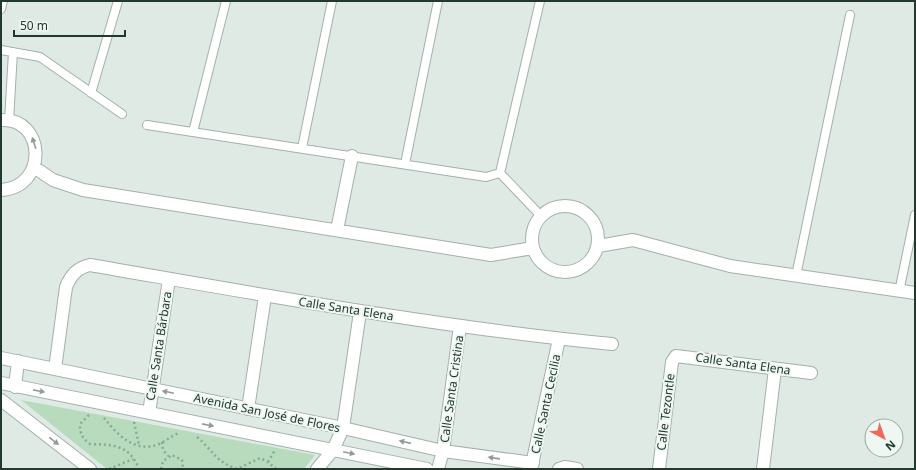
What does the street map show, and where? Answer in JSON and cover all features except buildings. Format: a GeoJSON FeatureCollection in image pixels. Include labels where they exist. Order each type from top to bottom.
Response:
{"type":"FeatureCollection","features":[{"type":"Feature","properties":{"kind":"street"},"geometry":{"type":"LineString","coordinates":[[1,190],[20,185],[29,176],[34,167],[36,157],[36,147],[32,137],[17,123],[5,120]]}},
{"type":"Feature","properties":{"kind":"street"},"geometry":{"type":"LineString","coordinates":[[337,230],[352,156]]}},
{"type":"Feature","properties":{"kind":"street"},"geometry":{"type":"LineString","coordinates":[[34,167],[53,180],[83,190],[491,255],[533,248]]}},
{"type":"Feature","properties":{"kind":"street"},"geometry":{"type":"LineString","coordinates":[[561,206],[573,206],[583,211],[591,218],[596,226],[598,246],[588,263],[578,270],[567,272],[556,271],[545,266],[537,258],[533,248],[532,236],[535,225],[541,216],[550,209],[561,206]]}},
{"type":"Feature","properties":{"kind":"street"},"geometry":{"type":"LineString","coordinates":[[598,246],[633,240],[730,266],[899,292],[915,293]]}},
{"type":"Feature","properties":{"kind":"street","name":"Calle Santa Elena"},"geometry":{"type":"LineString","coordinates":[[55,369],[66,287],[69,278],[82,267],[90,265],[360,312],[559,339],[612,344]]}},
{"type":"Feature","properties":{"kind":"street","name":"Calle Santa Bárbara"},"geometry":{"type":"LineString","coordinates":[[149,413],[169,279]]}},
{"type":"Feature","properties":{"kind":"street"},"geometry":{"type":"LineString","coordinates":[[248,408],[265,296]]}},
{"type":"Feature","properties":{"kind":"street"},"geometry":{"type":"LineString","coordinates":[[317,469],[333,450],[343,428],[360,312]]}},
{"type":"Feature","properties":{"kind":"street","name":"Calle Santa Cristina"},"geometry":{"type":"LineString","coordinates":[[438,469],[443,451],[460,326]]}},
{"type":"Feature","properties":{"kind":"street","name":"Calle Santa Cecilia"},"geometry":{"type":"LineString","coordinates":[[532,466],[559,339]]}},
{"type":"Feature","properties":{"kind":"street","name":"Calle Santa Elena"},"geometry":{"type":"LineString","coordinates":[[676,356],[811,373]]}},
{"type":"Feature","properties":{"kind":"street","name":"Calle Tezontle"},"geometry":{"type":"LineString","coordinates":[[659,469],[672,362],[676,356]]}},
{"type":"Feature","properties":{"kind":"street","name":"Avenida San José de Flores"},"geometry":{"type":"LineString","coordinates":[[1,358],[248,408],[443,451],[532,466]]}},
{"type":"Feature","properties":{"kind":"street"},"geometry":{"type":"LineString","coordinates":[[15,386],[18,361]]}},
{"type":"Feature","properties":{"kind":"street"},"geometry":{"type":"LineString","coordinates":[[763,469],[775,369]]}},
{"type":"Feature","properties":{"kind":"street","name":"Avenida San José de Flores"},"geometry":{"type":"LineString","coordinates":[[1,383],[427,469]]}},
{"type":"Feature","properties":{"kind":"street"},"geometry":{"type":"LineString","coordinates":[[1,400],[90,469]]}},
{"type":"Feature","properties":{"kind":"street"},"geometry":{"type":"LineString","coordinates":[[559,469],[565,467],[577,469]]}},
{"type":"Feature","properties":{"kind":"lane"},"geometry":{"type":"LineString","coordinates":[[1,9],[3,1]]}},
{"type":"Feature","properties":{"kind":"lane"},"geometry":{"type":"LineString","coordinates":[[92,93],[118,1]]}},
{"type":"Feature","properties":{"kind":"lane"},"geometry":{"type":"LineString","coordinates":[[193,132],[226,1]]}},
{"type":"Feature","properties":{"kind":"lane"},"geometry":{"type":"LineString","coordinates":[[302,148],[332,1]]}},
{"type":"Feature","properties":{"kind":"lane"},"geometry":{"type":"LineString","coordinates":[[405,164],[438,1]]}},
{"type":"Feature","properties":{"kind":"lane"},"geometry":{"type":"LineString","coordinates":[[500,174],[540,1]]}},
{"type":"Feature","properties":{"kind":"lane"},"geometry":{"type":"LineString","coordinates":[[796,276],[850,15]]}},
{"type":"Feature","properties":{"kind":"lane"},"geometry":{"type":"LineString","coordinates":[[1,50],[40,57],[122,114]]}},
{"type":"Feature","properties":{"kind":"lane"},"geometry":{"type":"LineString","coordinates":[[5,120],[13,52]]}},
{"type":"Feature","properties":{"kind":"lane"},"geometry":{"type":"LineString","coordinates":[[147,125],[486,177],[500,174]]}},
{"type":"Feature","properties":{"kind":"lane"},"geometry":{"type":"LineString","coordinates":[[500,174],[541,216]]}},
{"type":"Feature","properties":{"kind":"lane"},"geometry":{"type":"LineString","coordinates":[[899,292],[915,214]]}},
{"type":"Feature","properties":{"kind":"path"},"geometry":{"type":"LineString","coordinates":[[132,410],[139,445]]}},
{"type":"Feature","properties":{"kind":"path"},"geometry":{"type":"LineString","coordinates":[[92,414],[87,416],[80,424],[80,433],[83,438],[90,444],[116,445],[125,449],[139,469]]}},
{"type":"Feature","properties":{"kind":"path"},"geometry":{"type":"LineString","coordinates":[[101,415],[126,441],[139,445],[149,446],[162,442],[178,433],[185,433]]}},
{"type":"Feature","properties":{"kind":"path"},"geometry":{"type":"LineString","coordinates":[[195,435],[204,442],[217,459],[237,469],[260,458],[268,462],[276,469]]}},
{"type":"Feature","properties":{"kind":"path"},"geometry":{"type":"LineString","coordinates":[[162,442],[164,450],[168,456]]}},
{"type":"Feature","properties":{"kind":"path"},"geometry":{"type":"LineString","coordinates":[[162,469],[163,461],[168,456]]}},
{"type":"Feature","properties":{"kind":"path"},"geometry":{"type":"LineString","coordinates":[[168,456],[179,457],[183,463],[183,469]]}},
{"type":"Feature","properties":{"kind":"path"},"geometry":{"type":"LineString","coordinates":[[109,469],[133,459]]}},
{"type":"Feature","properties":{"kind":"path"},"geometry":{"type":"LineString","coordinates":[[227,469],[228,465]]}},
{"type":"Feature","properties":{"kind":"green space"},"geometry":{"type":"Polygon","coordinates":[[[21,400],[315,455],[304,469],[107,469],[21,400]]]}}]}
